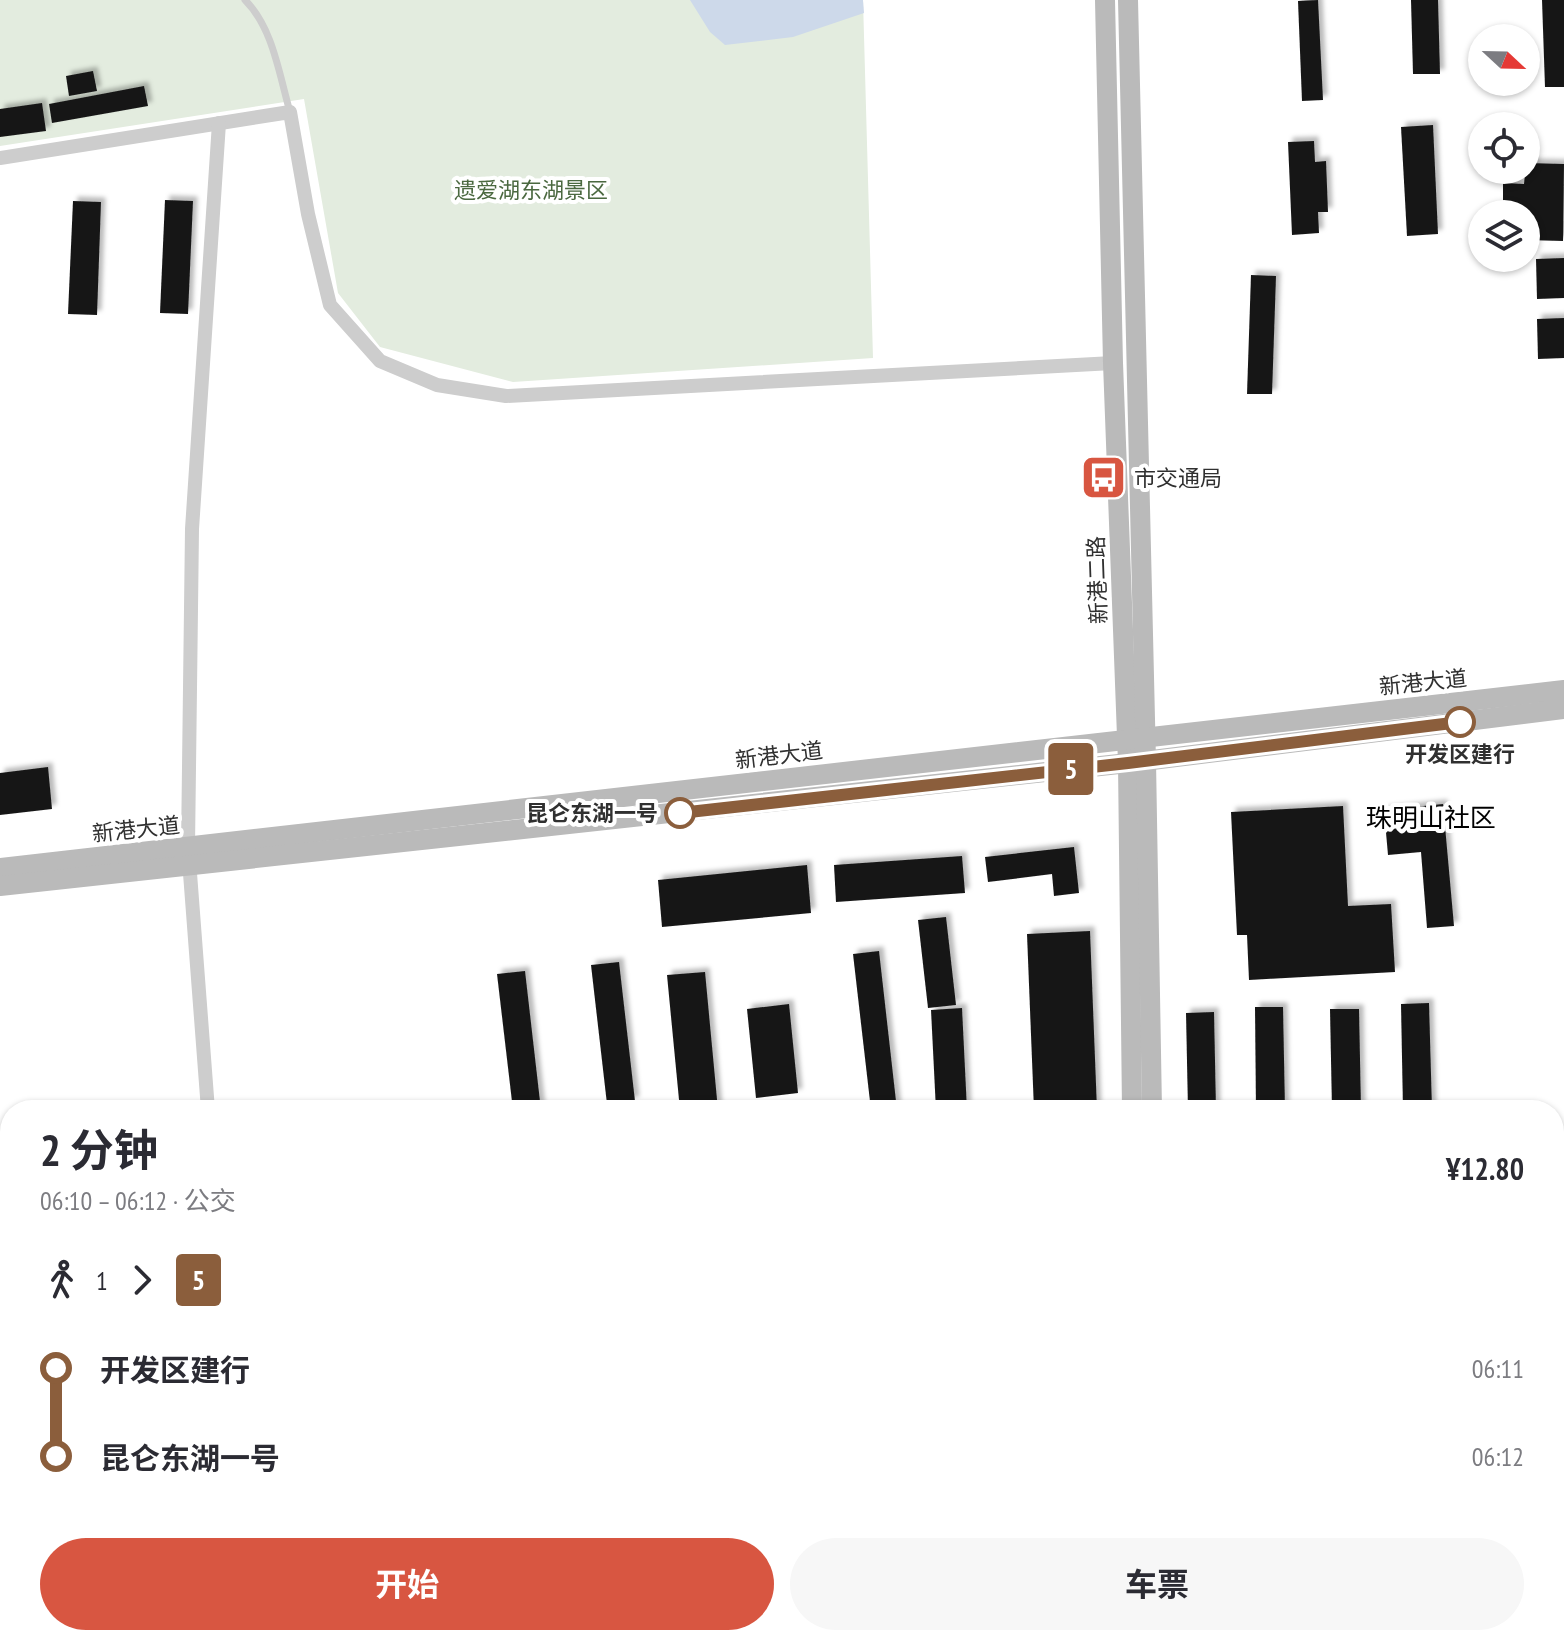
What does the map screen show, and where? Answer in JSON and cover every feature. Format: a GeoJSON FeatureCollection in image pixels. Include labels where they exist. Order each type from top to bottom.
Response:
{"type":"FeatureCollection","features":[{"type":"Feature","properties":{"kind":"main road","name":"新港二路"},"geometry":{"type":"LineString","coordinates":[[1105,0],[1113,363],[1136,738],[1152,1100]]}},
{"type":"Feature","properties":{"kind":"main road","name":"新港二路"},"geometry":{"type":"LineString","coordinates":[[1128,0],[1136,738]]}},
{"type":"Feature","properties":{"kind":"main road","name":"新港大道"},"geometry":{"type":"LineString","coordinates":[[0,886],[189,857],[1136,738],[1564,690]]}},
{"type":"Feature","properties":{"kind":"main road","name":"新港大道"},"geometry":{"type":"LineString","coordinates":[[0,868],[189,857],[1137,762],[1564,709]]}},
{"type":"Feature","properties":{"kind":"main road","name":"新港二路"},"geometry":{"type":"LineString","coordinates":[[1132,1100],[1137,762]]}},
{"type":"Feature","properties":{"kind":"street"},"geometry":{"type":"LineString","coordinates":[[0,158],[290,112],[308,214],[330,305],[380,361],[437,385],[506,396],[1113,363]]}},
{"type":"Feature","properties":{"kind":"street"},"geometry":{"type":"LineString","coordinates":[[207,1100],[189,857],[192,529],[219,123]]}},
{"type":"Feature","properties":{"kind":"lane"},"geometry":{"type":"LineString","coordinates":[[245,0],[256,11],[272,48],[290,112]]}},
{"type":"Feature","properties":{"kind":"green space","name":"遗爱湖东湖景区"},"geometry":{"type":"Polygon","coordinates":[[[0,0],[863,0],[873,358],[513,382],[380,347],[338,293],[304,99],[0,146],[0,0]]]}},
{"type":"Feature","properties":{"kind":"water"},"geometry":{"type":"Polygon","coordinates":[[[690,0],[863,0],[864,13],[793,37],[725,45],[710,32],[690,0]]]}},
{"type":"Feature","properties":{"kind":"building"},"geometry":{"type":"Polygon","coordinates":[[[1318,0],[1323,100],[1302,101],[1298,1],[1318,0]]]}},
{"type":"Feature","properties":{"kind":"building"},"geometry":{"type":"Polygon","coordinates":[[[1411,0],[1438,0],[1440,74],[1413,74],[1411,0]]]}},
{"type":"Feature","properties":{"kind":"building"},"geometry":{"type":"Polygon","coordinates":[[[1542,0],[1564,0],[1564,87],[1545,87],[1542,0]]]}},
{"type":"Feature","properties":{"kind":"building"},"geometry":{"type":"Polygon","coordinates":[[[93,71],[97,91],[69,96],[66,76],[93,71]]]}},
{"type":"Feature","properties":{"kind":"building"},"geometry":{"type":"Polygon","coordinates":[[[144,86],[148,106],[52,123],[49,104],[144,86]]]}},
{"type":"Feature","properties":{"kind":"building"},"geometry":{"type":"Polygon","coordinates":[[[42,103],[46,131],[0,137],[0,109],[42,103]]]}},
{"type":"Feature","properties":{"kind":"building"},"geometry":{"type":"Polygon","coordinates":[[[1433,125],[1438,234],[1407,236],[1401,127],[1433,125]]]}},
{"type":"Feature","properties":{"kind":"building"},"geometry":{"type":"Polygon","coordinates":[[[1314,141],[1315,162],[1326,161],[1328,212],[1318,212],[1319,233],[1292,235],[1288,142],[1314,141]]]}},
{"type":"Feature","properties":{"kind":"building"},"geometry":{"type":"Polygon","coordinates":[[[1540,163],[1564,164],[1563,241],[1540,240],[1540,200],[1503,200],[1503,184],[1540,184],[1540,163]]]}},
{"type":"Feature","properties":{"kind":"building"},"geometry":{"type":"Polygon","coordinates":[[[165,200],[193,201],[188,314],[160,313],[165,200]]]}},
{"type":"Feature","properties":{"kind":"building"},"geometry":{"type":"Polygon","coordinates":[[[73,201],[101,202],[97,315],[68,314],[73,201]]]}},
{"type":"Feature","properties":{"kind":"building"},"geometry":{"type":"Polygon","coordinates":[[[1564,258],[1564,298],[1537,299],[1536,272],[1540,272],[1540,259],[1564,258]]]}},
{"type":"Feature","properties":{"kind":"building"},"geometry":{"type":"Polygon","coordinates":[[[1251,275],[1276,276],[1272,394],[1247,394],[1251,275]]]}},
{"type":"Feature","properties":{"kind":"building"},"geometry":{"type":"Polygon","coordinates":[[[1564,318],[1564,358],[1538,359],[1537,319],[1564,318]]]}},
{"type":"Feature","properties":{"kind":"building"},"geometry":{"type":"Polygon","coordinates":[[[48,767],[52,809],[0,815],[0,773],[48,767]]]}},
{"type":"Feature","properties":{"kind":"building"},"geometry":{"type":"Polygon","coordinates":[[[1443,804],[1454,926],[1427,928],[1421,852],[1388,855],[1384,810],[1443,804]]]}},
{"type":"Feature","properties":{"kind":"building"},"geometry":{"type":"Polygon","coordinates":[[[1343,806],[1348,906],[1391,904],[1395,972],[1249,980],[1247,935],[1237,935],[1231,812],[1343,806]]]}},
{"type":"Feature","properties":{"kind":"building"},"geometry":{"type":"Polygon","coordinates":[[[1074,847],[1079,893],[1054,896],[1052,874],[988,882],[985,857],[1074,847]]]}},
{"type":"Feature","properties":{"kind":"building"},"geometry":{"type":"Polygon","coordinates":[[[962,856],[965,893],[836,902],[834,865],[962,856]]]}},
{"type":"Feature","properties":{"kind":"building"},"geometry":{"type":"Polygon","coordinates":[[[807,865],[811,913],[662,927],[658,880],[807,865]]]}},
{"type":"Feature","properties":{"kind":"building"},"geometry":{"type":"Polygon","coordinates":[[[946,917],[956,1005],[928,1008],[918,920],[946,917]]]}},
{"type":"Feature","properties":{"kind":"building"},"geometry":{"type":"Polygon","coordinates":[[[1090,931],[1097,1100],[1034,1100],[1027,934],[1090,931]]]}},
{"type":"Feature","properties":{"kind":"building"},"geometry":{"type":"Polygon","coordinates":[[[879,951],[896,1100],[870,1100],[853,954],[879,951]]]}},
{"type":"Feature","properties":{"kind":"building"},"geometry":{"type":"Polygon","coordinates":[[[619,962],[635,1100],[607,1100],[591,965],[619,962]]]}},
{"type":"Feature","properties":{"kind":"building"},"geometry":{"type":"Polygon","coordinates":[[[525,971],[540,1100],[512,1100],[497,974],[525,971]]]}},
{"type":"Feature","properties":{"kind":"building"},"geometry":{"type":"Polygon","coordinates":[[[705,972],[717,1100],[679,1100],[667,975],[705,972]]]}},
{"type":"Feature","properties":{"kind":"building"},"geometry":{"type":"Polygon","coordinates":[[[1429,1003],[1432,1100],[1403,1100],[1401,1004],[1429,1003]]]}},
{"type":"Feature","properties":{"kind":"building"},"geometry":{"type":"Polygon","coordinates":[[[789,1004],[798,1093],[756,1098],[747,1009],[789,1004]]]}},
{"type":"Feature","properties":{"kind":"building"},"geometry":{"type":"Polygon","coordinates":[[[1255,1007],[1283,1007],[1285,1100],[1256,1100],[1255,1007]]]}},
{"type":"Feature","properties":{"kind":"building"},"geometry":{"type":"Polygon","coordinates":[[[962,1008],[967,1100],[936,1100],[931,1010],[962,1008]]]}},
{"type":"Feature","properties":{"kind":"building"},"geometry":{"type":"Polygon","coordinates":[[[1330,1009],[1359,1009],[1361,1100],[1332,1100],[1330,1009]]]}},
{"type":"Feature","properties":{"kind":"building"},"geometry":{"type":"Polygon","coordinates":[[[1214,1012],[1216,1100],[1188,1100],[1186,1013],[1214,1012]]]}},
{"type":"Feature","properties":{"kind":"bus line","name":"5"},"geometry":{"type":"LineString","coordinates":[[680,813],[1460,722]]}},
{"type":"Feature","properties":{"kind":"place","name":"市交通局"},"geometry":{"type":"Point","coordinates":[1103,478]}},
{"type":"Feature","properties":{"kind":"place","name":"开发区建行"},"geometry":{"type":"Point","coordinates":[1460,722]}},
{"type":"Feature","properties":{"kind":"place","name":"昆仑东湖一号"},"geometry":{"type":"Point","coordinates":[680,813]}},
{"type":"Feature","properties":{"kind":"district","name":"珠明山社区"},"geometry":{"type":"Point","coordinates":[1431,818]}}]}
